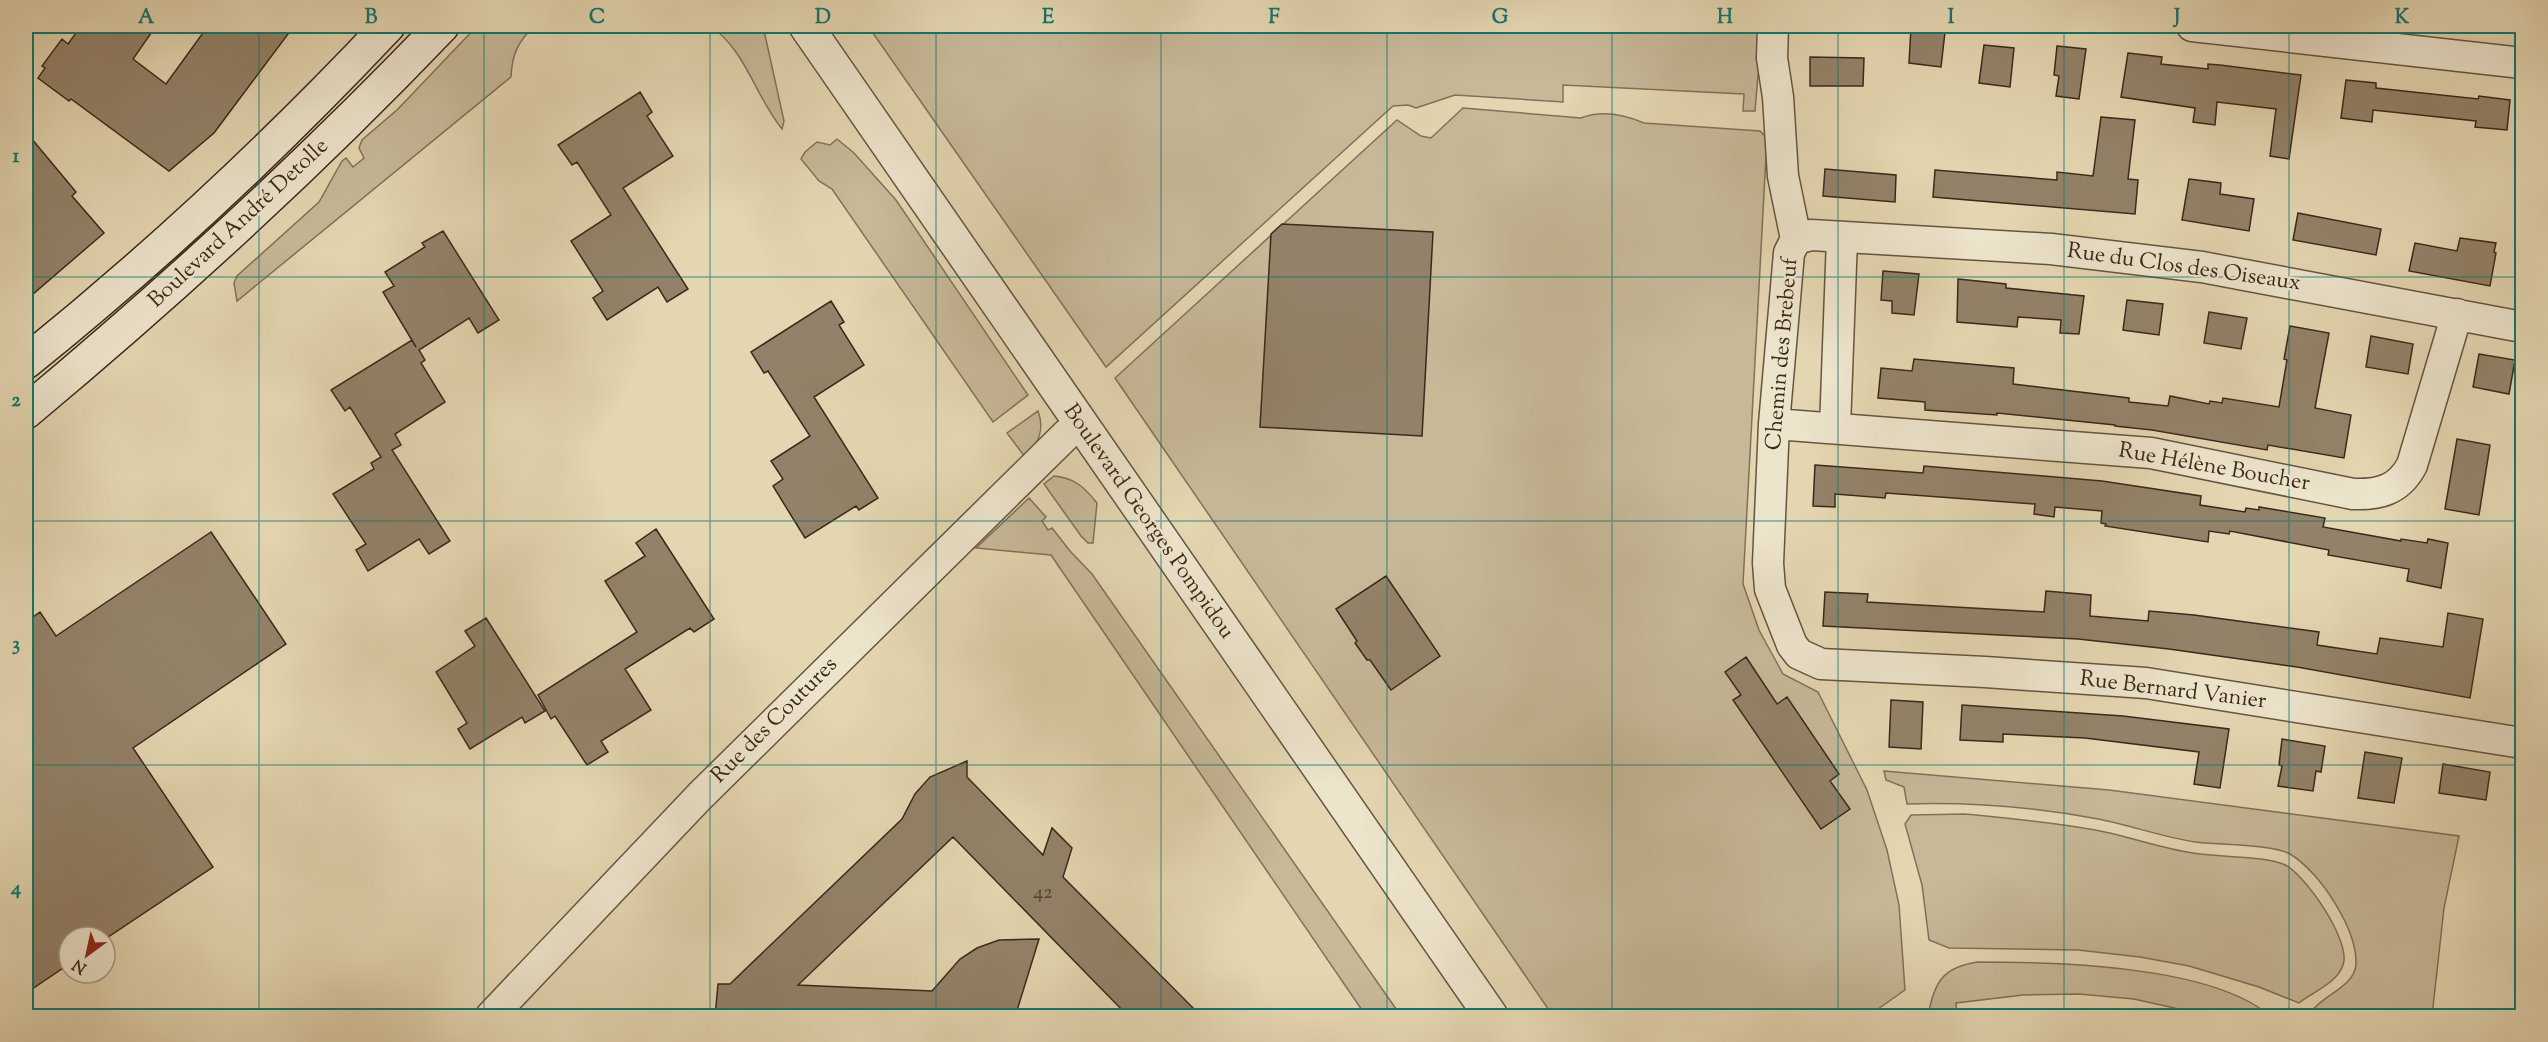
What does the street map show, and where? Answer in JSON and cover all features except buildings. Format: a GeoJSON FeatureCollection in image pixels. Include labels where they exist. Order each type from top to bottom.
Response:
{"type":"FeatureCollection","features":[{"type":"Feature","properties":{"kind":"street","name":"Boulevard André Detolle"},"geometry":{"type":"LineString","coordinates":[[26,362],[114,291],[311,107],[388,26]]}},
{"type":"Feature","properties":{"kind":"street","name":"Boulevard André Detolle"},"geometry":{"type":"LineString","coordinates":[[26,412],[181,280],[352,117],[442,26]]}},
{"type":"Feature","properties":{"kind":"street","name":"Boulevard Georges Pompidou"},"geometry":{"type":"LineString","coordinates":[[786,26],[1467,1017]]}},
{"type":"Feature","properties":{"kind":"street","name":"Boulevard Georges Pompidou"},"geometry":{"type":"LineString","coordinates":[[806,26],[1491,1017]]}},
{"type":"Feature","properties":{"kind":"street","name":"Chemin des Brebeuf"},"geometry":{"type":"LineString","coordinates":[[1773,26],[1772,58],[1778,97],[1783,176],[1796,239],[1789,253],[1774,424],[1768,563],[1770,589],[1792,645],[1799,654],[1821,664]]}},
{"type":"Feature","properties":{"kind":"street"},"geometry":{"type":"LineString","coordinates":[[2192,26],[2523,63]]}},
{"type":"Feature","properties":{"kind":"street","name":"Rue du Clos des Oiseaux"},"geometry":{"type":"LineString","coordinates":[[1796,239],[1811,235],[2051,249],[2191,265],[2523,327]]}},
{"type":"Feature","properties":{"kind":"street"},"geometry":{"type":"LineString","coordinates":[[1835,428],[1842,238]]}},
{"type":"Feature","properties":{"kind":"street","name":"Rue Hélène Boucher"},"geometry":{"type":"LineString","coordinates":[[1774,424],[2151,453],[2353,494],[2374,495],[2388,491],[2406,476],[2412,465],[2457,314]]}},
{"type":"Feature","properties":{"kind":"street","name":"Rue des Coutures"},"geometry":{"type":"LineString","coordinates":[[491,1017],[700,796],[1067,434]]}},
{"type":"Feature","properties":{"kind":"street","name":"Rue Bernard Vanier"},"geometry":{"type":"LineString","coordinates":[[1821,664],[2146,683],[2523,743]]}},
{"type":"Feature","properties":{"kind":"shaded area"},"geometry":{"type":"Polygon","coordinates":[[[477,26],[534,26],[517,49],[511,77],[237,301],[234,283],[237,276],[319,202],[342,161],[346,158],[353,167],[364,158],[359,148],[362,140],[398,109],[477,26]]]}},
{"type":"Feature","properties":{"kind":"shaded area"},"geometry":{"type":"Polygon","coordinates":[[[710,26],[763,26],[784,121],[782,129],[733,48],[710,26]]]}},
{"type":"Feature","properties":{"kind":"shaded area"},"geometry":{"type":"Polygon","coordinates":[[[868,26],[1769,26],[1768,53],[1758,75],[1755,111],[1743,111],[1744,94],[1563,85],[1563,102],[1455,95],[1416,108],[1408,105],[1393,106],[1106,367],[868,26]]]}},
{"type":"Feature","properties":{"kind":"shaded area"},"geometry":{"type":"Polygon","coordinates":[[[1463,108],[1581,118],[1597,114],[1613,115],[1644,123],[1760,131],[1767,138],[1743,584],[1759,630],[1783,674],[1818,692],[1867,790],[1887,850],[1899,905],[1905,990],[1868,1016],[1553,1016],[1115,378],[1397,120],[1421,136],[1431,138],[1463,108]]]}},
{"type":"Feature","properties":{"kind":"shaded area"},"geometry":{"type":"Polygon","coordinates":[[[837,139],[854,153],[896,200],[1028,395],[993,422],[832,189],[819,181],[801,159],[805,152],[817,142],[830,145],[837,139]]]}},
{"type":"Feature","properties":{"kind":"shaded area"},"geometry":{"type":"Polygon","coordinates":[[[1038,411],[1041,424],[1039,436],[1034,447],[1025,457],[1007,433],[1038,411]]]}},
{"type":"Feature","properties":{"kind":"shaded area"},"geometry":{"type":"Polygon","coordinates":[[[1054,476],[1078,484],[1097,503],[1093,543],[1088,543],[1081,536],[1044,484],[1054,476]]]}},
{"type":"Feature","properties":{"kind":"shaded area"},"geometry":{"type":"Polygon","coordinates":[[[1029,498],[1046,517],[1042,521],[1048,530],[1052,528],[1092,574],[1401,1016],[1366,1016],[1051,555],[976,548],[1029,498]]]}},
{"type":"Feature","properties":{"kind":"shaded area"},"geometry":{"type":"Polygon","coordinates":[[[1884,771],[2109,790],[2459,836],[2444,908],[2432,1016],[2309,1016],[2320,1003],[2350,979],[2356,964],[2355,950],[2335,903],[2313,874],[2290,854],[2271,848],[2183,840],[2110,822],[2050,811],[2003,806],[1907,804],[1904,787],[1886,780],[1884,771]]]}},
{"type":"Feature","properties":{"kind":"shaded area"},"geometry":{"type":"Polygon","coordinates":[[[1965,814],[2079,827],[2181,851],[2264,859],[2283,864],[2314,893],[2334,925],[2344,954],[2343,965],[2336,977],[2299,1003],[2259,987],[2189,966],[2140,957],[2078,950],[1949,948],[1929,940],[1922,885],[1905,824],[1911,815],[1965,814]]]}},
{"type":"Feature","properties":{"kind":"shaded area"},"geometry":{"type":"Polygon","coordinates":[[[1978,962],[2089,966],[2172,977],[2210,986],[2244,999],[2270,1016],[2210,1016],[2134,999],[2079,994],[2023,995],[1956,1003],[1957,1016],[1928,1016],[1933,994],[1942,978],[1956,968],[1978,962]]]}}]}
